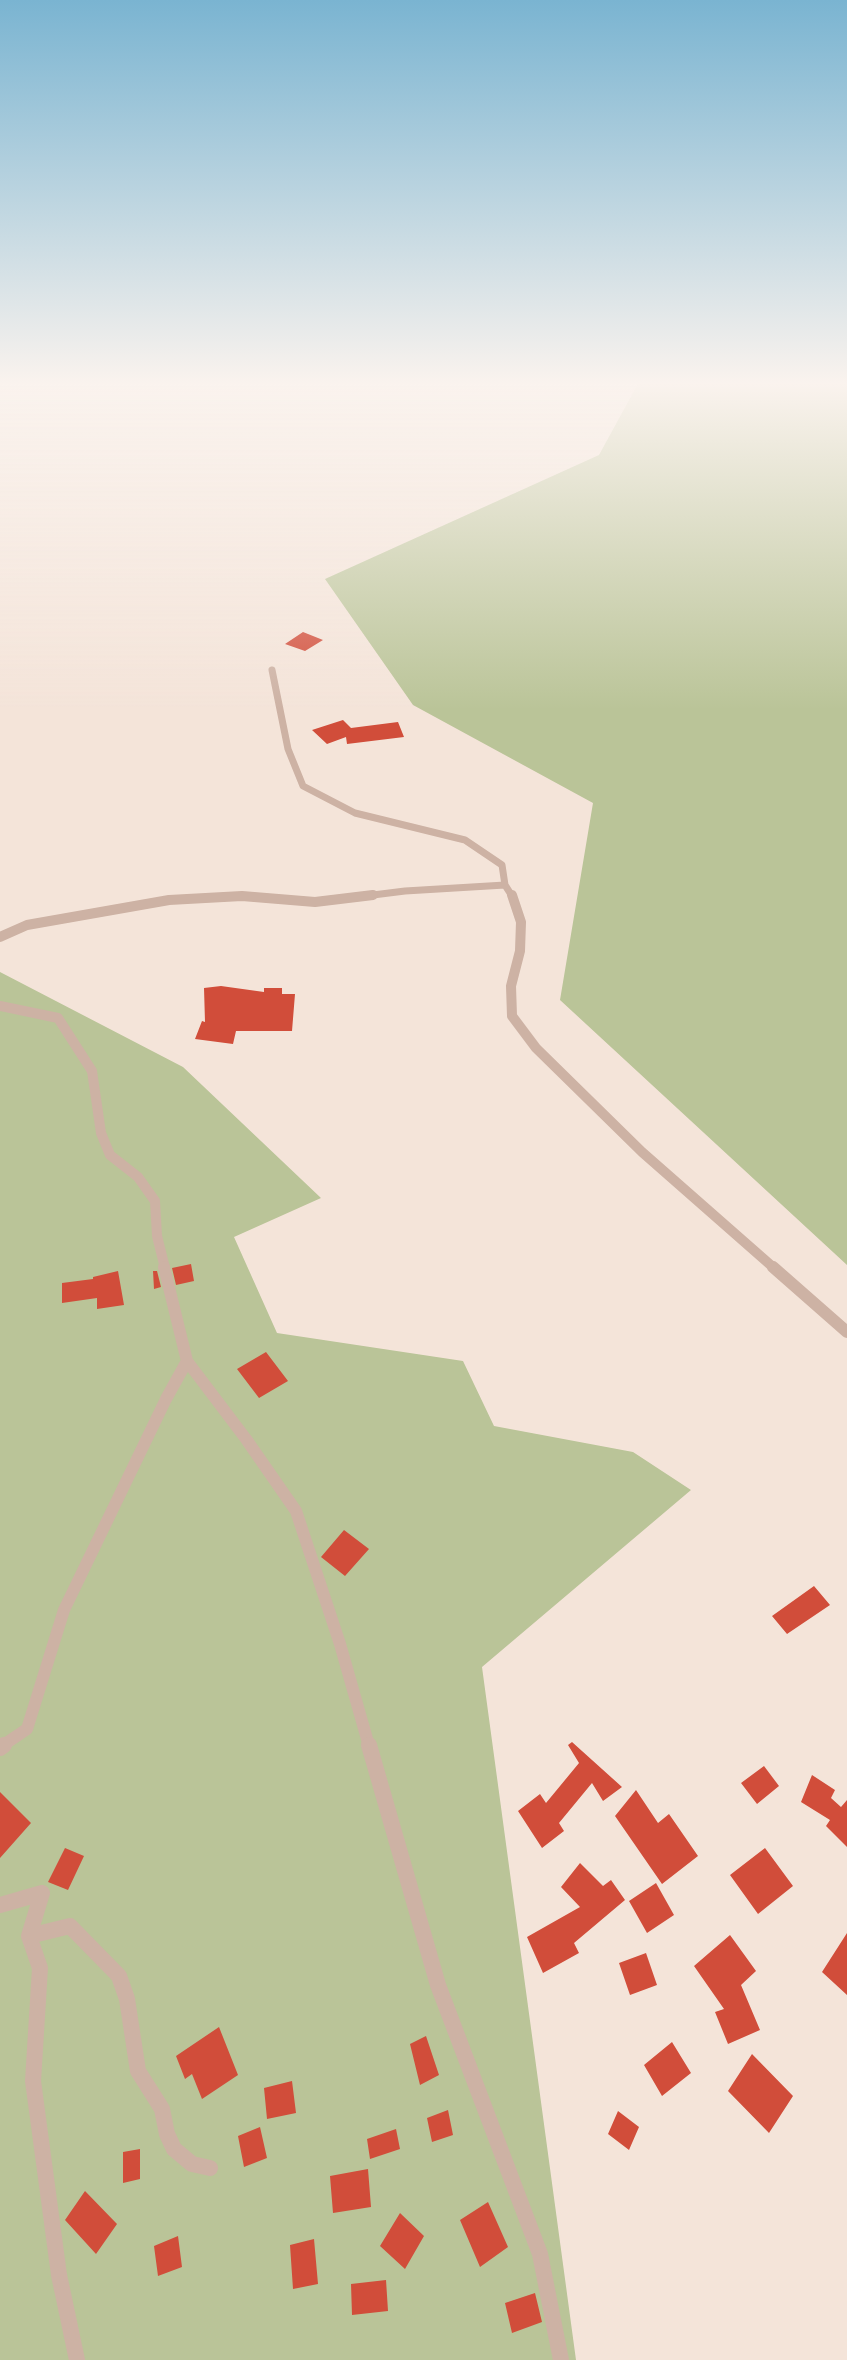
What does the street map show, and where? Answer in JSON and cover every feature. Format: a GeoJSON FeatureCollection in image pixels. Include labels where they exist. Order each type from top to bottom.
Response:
{"type":"FeatureCollection","features":[{"type":"Feature","properties":{"kind":"street"},"geometry":{"type":"LineString","coordinates":[[272,670],[288,750],[303,786],[355,813],[465,840],[502,865],[505,885],[515,900],[521,922],[520,951],[511,986],[512,1016],[531,1041],[642,1152],[847,1332]]}},
{"type":"Feature","properties":{"kind":"street"},"geometry":{"type":"LineString","coordinates":[[0,937],[27,925],[169,900],[242,896],[315,902],[405,891],[505,885]]}},
{"type":"Feature","properties":{"kind":"street"},"geometry":{"type":"LineString","coordinates":[[0,1006],[58,1018],[92,1071],[101,1133],[110,1155],[138,1177],[155,1202],[157,1236],[187,1361],[246,1439],[296,1511],[340,1644],[438,1985],[540,2254],[561,2360]]}},
{"type":"Feature","properties":{"kind":"street"},"geometry":{"type":"LineString","coordinates":[[0,1748],[27,1729],[64,1610],[166,1399],[187,1361]]}},
{"type":"Feature","properties":{"kind":"street"},"geometry":{"type":"LineString","coordinates":[[0,1904],[42,1893],[29,1936],[40,1968],[34,2081],[59,2275],[77,2360]]}},
{"type":"Feature","properties":{"kind":"street"},"geometry":{"type":"LineString","coordinates":[[29,1936],[70,1926],[118,1975],[130,2015],[132,2041],[138,2072],[163,2111],[163,2124],[173,2149],[180,2159],[199,2167],[210,2168]]}},
{"type":"Feature","properties":{"kind":"green space"},"geometry":{"type":"Polygon","coordinates":[[[521,490],[847,490],[847,1265],[560,1000],[593,803],[413,705],[325,579],[521,490]]]}},
{"type":"Feature","properties":{"kind":"green space"},"geometry":{"type":"Polygon","coordinates":[[[0,972],[183,1067],[321,1198],[234,1237],[277,1333],[463,1361],[494,1426],[633,1452],[691,1490],[482,1667],[576,2360],[0,2360],[0,972]]]}},
{"type":"Feature","properties":{"kind":"building"},"geometry":{"type":"Polygon","coordinates":[[[303,632],[323,640],[305,651],[285,644],[303,632]]]}},
{"type":"Feature","properties":{"kind":"building"},"geometry":{"type":"Polygon","coordinates":[[[343,720],[351,728],[398,722],[404,737],[347,744],[346,737],[327,744],[312,730],[343,720]]]}},
{"type":"Feature","properties":{"kind":"building"},"geometry":{"type":"Polygon","coordinates":[[[221,986],[264,992],[264,988],[282,988],[282,994],[295,994],[292,1031],[236,1031],[233,1044],[195,1039],[202,1021],[205,1022],[204,988],[221,986]]]}},
{"type":"Feature","properties":{"kind":"building"},"geometry":{"type":"Polygon","coordinates":[[[191,1264],[194,1281],[176,1285],[172,1268],[191,1264]]]}},
{"type":"Feature","properties":{"kind":"building"},"geometry":{"type":"Polygon","coordinates":[[[118,1271],[124,1305],[97,1309],[97,1298],[62,1303],[62,1283],[93,1279],[93,1277],[118,1271]]]}},
{"type":"Feature","properties":{"kind":"building"},"geometry":{"type":"Polygon","coordinates":[[[153,1271],[157,1271],[161,1287],[154,1289],[153,1271]]]}},
{"type":"Feature","properties":{"kind":"building"},"geometry":{"type":"Polygon","coordinates":[[[266,1352],[288,1381],[259,1398],[237,1369],[266,1352]]]}},
{"type":"Feature","properties":{"kind":"building"},"geometry":{"type":"Polygon","coordinates":[[[344,1530],[369,1549],[345,1576],[321,1557],[344,1530]]]}},
{"type":"Feature","properties":{"kind":"building"},"geometry":{"type":"Polygon","coordinates":[[[814,1586],[830,1605],[787,1634],[772,1616],[814,1586]]]}},
{"type":"Feature","properties":{"kind":"building"},"geometry":{"type":"Polygon","coordinates":[[[572,1742],[622,1787],[603,1801],[592,1783],[559,1823],[564,1831],[542,1848],[518,1811],[540,1794],[546,1803],[579,1763],[568,1745],[572,1742]]]}},
{"type":"Feature","properties":{"kind":"building"},"geometry":{"type":"Polygon","coordinates":[[[764,1766],[779,1786],[757,1804],[741,1783],[764,1766]]]}},
{"type":"Feature","properties":{"kind":"building"},"geometry":{"type":"Polygon","coordinates":[[[812,1775],[835,1790],[831,1798],[841,1807],[847,1800],[847,1847],[826,1826],[830,1820],[801,1802],[812,1775]]]}},
{"type":"Feature","properties":{"kind":"building"},"geometry":{"type":"Polygon","coordinates":[[[636,1790],[658,1823],[669,1814],[698,1856],[662,1884],[615,1816],[636,1790]]]}},
{"type":"Feature","properties":{"kind":"building"},"geometry":{"type":"Polygon","coordinates":[[[0,1792],[31,1823],[0,1858],[0,1792]]]}},
{"type":"Feature","properties":{"kind":"building"},"geometry":{"type":"Polygon","coordinates":[[[65,1848],[84,1856],[68,1890],[48,1882],[65,1848]]]}},
{"type":"Feature","properties":{"kind":"building"},"geometry":{"type":"Polygon","coordinates":[[[765,1848],[793,1886],[758,1914],[730,1875],[765,1848]]]}},
{"type":"Feature","properties":{"kind":"building"},"geometry":{"type":"Polygon","coordinates":[[[580,1863],[603,1886],[611,1880],[625,1900],[574,1943],[579,1953],[543,1973],[527,1937],[580,1907],[561,1887],[580,1863]]]}},
{"type":"Feature","properties":{"kind":"building"},"geometry":{"type":"Polygon","coordinates":[[[656,1883],[674,1915],[647,1933],[629,1901],[656,1883]]]}},
{"type":"Feature","properties":{"kind":"building"},"geometry":{"type":"Polygon","coordinates":[[[847,1933],[847,1995],[822,1972],[847,1933]]]}},
{"type":"Feature","properties":{"kind":"building"},"geometry":{"type":"Polygon","coordinates":[[[730,1935],[756,1971],[741,1985],[760,2030],[728,2044],[715,2012],[724,2009],[694,1966],[730,1935]]]}},
{"type":"Feature","properties":{"kind":"building"},"geometry":{"type":"Polygon","coordinates":[[[646,1953],[657,1985],[630,1995],[619,1963],[646,1953]]]}},
{"type":"Feature","properties":{"kind":"building"},"geometry":{"type":"Polygon","coordinates":[[[219,2027],[238,2075],[202,2099],[192,2074],[185,2079],[176,2056],[219,2027]]]}},
{"type":"Feature","properties":{"kind":"building"},"geometry":{"type":"Polygon","coordinates":[[[426,2036],[439,2075],[420,2085],[410,2044],[426,2036]]]}},
{"type":"Feature","properties":{"kind":"building"},"geometry":{"type":"Polygon","coordinates":[[[672,2042],[691,2073],[662,2096],[644,2065],[672,2042]]]}},
{"type":"Feature","properties":{"kind":"building"},"geometry":{"type":"Polygon","coordinates":[[[752,2054],[793,2096],[769,2133],[728,2091],[752,2054]]]}},
{"type":"Feature","properties":{"kind":"building"},"geometry":{"type":"Polygon","coordinates":[[[292,2081],[296,2113],[267,2119],[264,2088],[292,2081]]]}},
{"type":"Feature","properties":{"kind":"building"},"geometry":{"type":"Polygon","coordinates":[[[448,2110],[453,2135],[432,2142],[427,2118],[448,2110]]]}},
{"type":"Feature","properties":{"kind":"building"},"geometry":{"type":"Polygon","coordinates":[[[618,2111],[639,2127],[629,2150],[608,2134],[618,2111]]]}},
{"type":"Feature","properties":{"kind":"building"},"geometry":{"type":"Polygon","coordinates":[[[260,2127],[267,2158],[244,2167],[238,2136],[260,2127]]]}},
{"type":"Feature","properties":{"kind":"building"},"geometry":{"type":"Polygon","coordinates":[[[396,2129],[400,2149],[370,2159],[367,2139],[396,2129]]]}},
{"type":"Feature","properties":{"kind":"building"},"geometry":{"type":"Polygon","coordinates":[[[140,2149],[140,2179],[123,2183],[123,2152],[140,2149]]]}},
{"type":"Feature","properties":{"kind":"building"},"geometry":{"type":"Polygon","coordinates":[[[368,2169],[371,2207],[333,2213],[330,2176],[368,2169]]]}},
{"type":"Feature","properties":{"kind":"building"},"geometry":{"type":"Polygon","coordinates":[[[85,2191],[117,2224],[96,2254],[65,2220],[85,2191]]]}},
{"type":"Feature","properties":{"kind":"building"},"geometry":{"type":"Polygon","coordinates":[[[488,2202],[508,2247],[480,2267],[460,2220],[488,2202]]]}},
{"type":"Feature","properties":{"kind":"building"},"geometry":{"type":"Polygon","coordinates":[[[400,2213],[424,2236],[405,2269],[380,2246],[400,2213]]]}},
{"type":"Feature","properties":{"kind":"building"},"geometry":{"type":"Polygon","coordinates":[[[178,2236],[182,2267],[158,2276],[154,2246],[178,2236]]]}},
{"type":"Feature","properties":{"kind":"building"},"geometry":{"type":"Polygon","coordinates":[[[314,2239],[318,2284],[293,2289],[290,2245],[314,2239]]]}},
{"type":"Feature","properties":{"kind":"building"},"geometry":{"type":"Polygon","coordinates":[[[386,2280],[388,2311],[352,2315],[351,2284],[386,2280]]]}},
{"type":"Feature","properties":{"kind":"building"},"geometry":{"type":"Polygon","coordinates":[[[535,2293],[542,2322],[512,2333],[505,2303],[535,2293]]]}}]}
